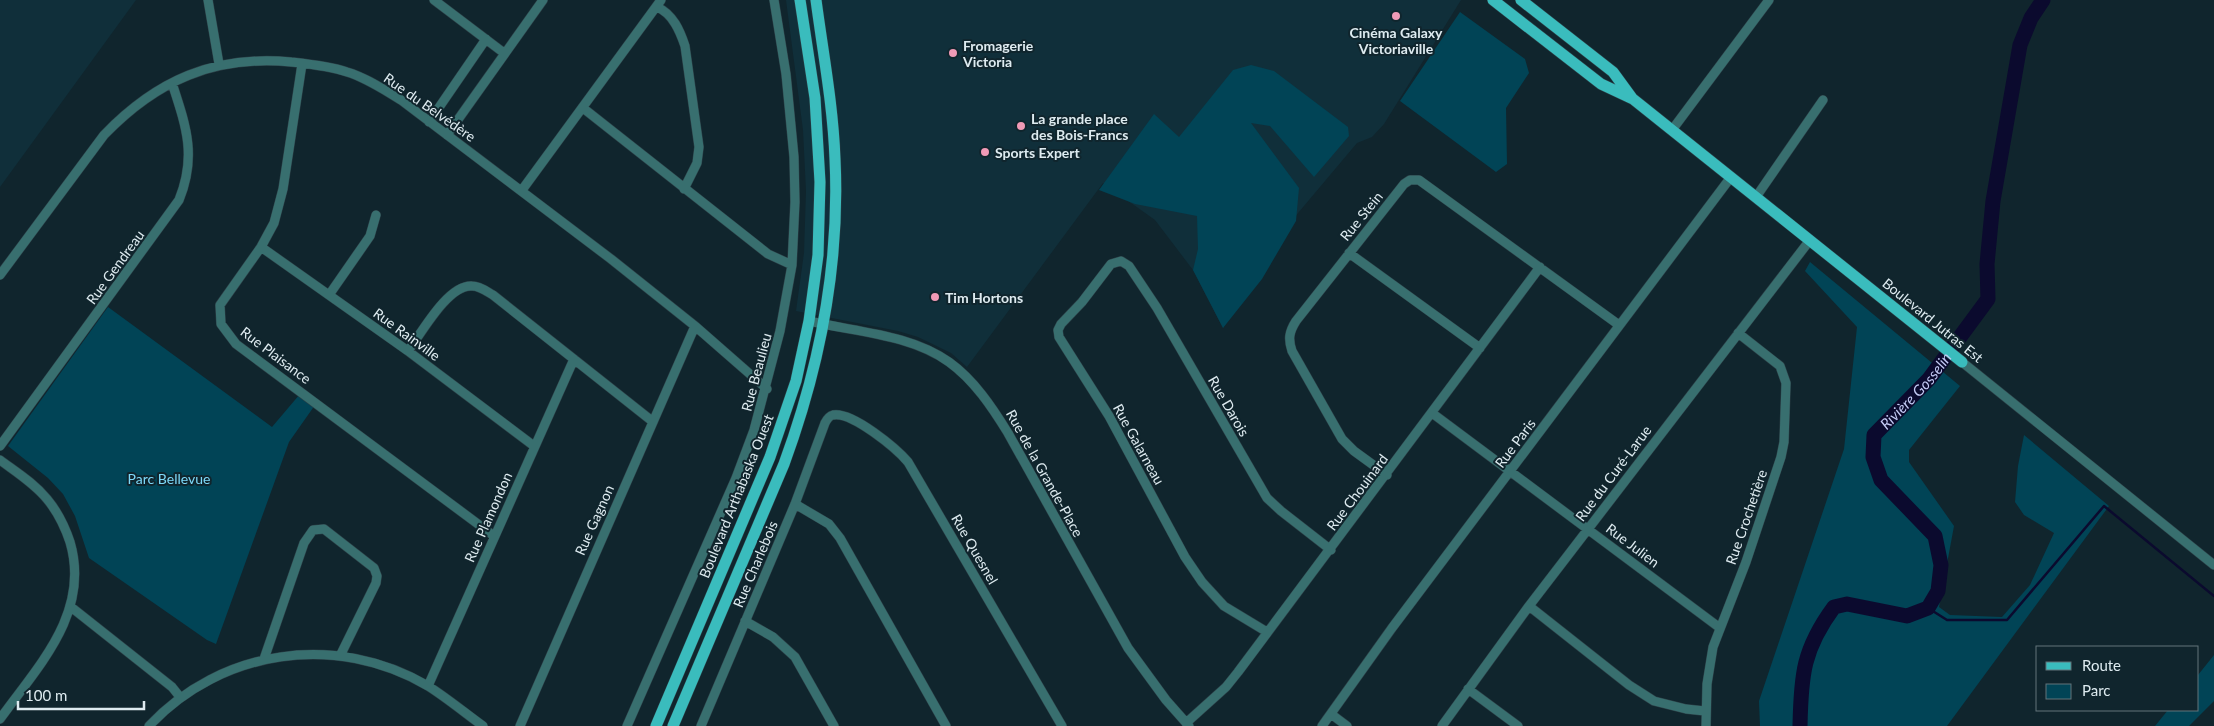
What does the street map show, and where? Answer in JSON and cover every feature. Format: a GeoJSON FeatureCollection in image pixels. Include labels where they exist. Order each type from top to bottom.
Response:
{"type":"FeatureCollection","features":[{"type":"Feature","properties":{"kind":"main road","name":"Boulevard Arthabaska Ouest"},"geometry":{"type":"LineString","coordinates":[[656,726],[770,457],[796,381],[809,322],[818,256],[820,173],[815,98],[800,0]]}},
{"type":"Feature","properties":{"kind":"main road"},"geometry":{"type":"LineString","coordinates":[[673,726],[784,464],[799,424],[823,325],[833,255],[835,159],[832,113],[816,0]]}},
{"type":"Feature","properties":{"kind":"main road","name":"Boulevard Jutras Est"},"geometry":{"type":"LineString","coordinates":[[1493,0],[1601,84],[1633,99],[1962,362]]}},
{"type":"Feature","properties":{"kind":"main road","name":"Boulevard Jutras Est"},"geometry":{"type":"LineString","coordinates":[[1521,0],[1612,72],[1633,99]]}},
{"type":"Feature","properties":{"kind":"street"},"geometry":{"type":"LineString","coordinates":[[208,0],[219,64]]}},
{"type":"Feature","properties":{"kind":"street"},"geometry":{"type":"LineString","coordinates":[[434,0],[504,53]]}},
{"type":"Feature","properties":{"kind":"street"},"geometry":{"type":"LineString","coordinates":[[447,135],[543,0]]}},
{"type":"Feature","properties":{"kind":"street","name":"Rue Beaulieu"},"geometry":{"type":"LineString","coordinates":[[627,726],[736,478],[767,389],[780,331],[792,265],[795,233],[794,157],[786,74],[774,0]]}},
{"type":"Feature","properties":{"kind":"street"},"geometry":{"type":"LineString","coordinates":[[1672,130],[1769,0]]}},
{"type":"Feature","properties":{"kind":"street"},"geometry":{"type":"LineString","coordinates":[[522,190],[584,108],[659,3],[680,31],[685,46],[699,147],[697,163],[684,189]]}},
{"type":"Feature","properties":{"kind":"street"},"geometry":{"type":"LineString","coordinates":[[429,122],[486,39]]}},
{"type":"Feature","properties":{"kind":"street","name":"Rue du Belvédère"},"geometry":{"type":"LineString","coordinates":[[0,276],[104,135],[123,116],[172,83],[219,64],[270,60],[302,64],[347,72],[372,82],[401,100],[522,190],[695,326],[767,389]]}},
{"type":"Feature","properties":{"kind":"street","name":"Rue Plaisance"},"geometry":{"type":"LineString","coordinates":[[302,64],[280,202],[274,223],[261,248],[220,305],[220,324],[224,332],[236,344],[494,536]]}},
{"type":"Feature","properties":{"kind":"street","name":"Rue Gendreau"},"geometry":{"type":"LineString","coordinates":[[0,446],[179,200],[186,184],[190,163],[190,145],[172,83]]}},
{"type":"Feature","properties":{"kind":"street"},"geometry":{"type":"LineString","coordinates":[[1756,197],[1823,100]]}},
{"type":"Feature","properties":{"kind":"street"},"geometry":{"type":"LineString","coordinates":[[584,108],[768,254],[792,265]]}},
{"type":"Feature","properties":{"kind":"street","name":"Rue Paris"},"geometry":{"type":"LineString","coordinates":[[1322,726],[1392,628],[1731,177]]}},
{"type":"Feature","properties":{"kind":"street","name":"Rue Stein"},"geometry":{"type":"LineString","coordinates":[[1387,474],[1354,451],[1342,439],[1292,352],[1288,340],[1290,330],[1296,321],[1404,184],[1410,180],[1419,180],[1619,325]]}},
{"type":"Feature","properties":{"kind":"street"},"geometry":{"type":"LineString","coordinates":[[329,295],[370,236],[376,215]]}},
{"type":"Feature","properties":{"kind":"street","name":"Rue du Curé-Larue"},"geometry":{"type":"LineString","coordinates":[[1442,726],[1529,606],[1810,240]]}},
{"type":"Feature","properties":{"kind":"street","name":"Rue Rainville"},"geometry":{"type":"LineString","coordinates":[[261,248],[408,352],[534,446]]}},
{"type":"Feature","properties":{"kind":"street"},"geometry":{"type":"LineString","coordinates":[[1349,253],[1480,348]]}},
{"type":"Feature","properties":{"kind":"street","name":"Rue Darois"},"geometry":{"type":"LineString","coordinates":[[1121,261],[1129,266],[1158,308],[1267,498],[1331,550]]}},
{"type":"Feature","properties":{"kind":"street","name":"Rue Galarneau"},"geometry":{"type":"LineString","coordinates":[[1121,261],[1111,264],[1082,302],[1061,324],[1058,330],[1059,337],[1109,416],[1185,557],[1202,582],[1224,606],[1267,632]]}},
{"type":"Feature","properties":{"kind":"street","name":"Rue Chouinard"},"geometry":{"type":"LineString","coordinates":[[1188,725],[1226,687],[1331,550],[1540,267]]}},
{"type":"Feature","properties":{"kind":"street"},"geometry":{"type":"LineString","coordinates":[[408,352],[448,296],[457,289],[469,285],[478,287],[493,295],[652,421]]}},
{"type":"Feature","properties":{"kind":"street","name":"Rue de la Grande-Place"},"geometry":{"type":"LineString","coordinates":[[809,322],[908,344],[948,361],[971,383],[996,413],[1008,433],[1128,648],[1160,692],[1188,725]]}},
{"type":"Feature","properties":{"kind":"street","name":"Rue Gagnon"},"geometry":{"type":"LineString","coordinates":[[520,726],[695,326]]}},
{"type":"Feature","properties":{"kind":"street","name":"Rue Crochetière"},"geometry":{"type":"LineString","coordinates":[[1706,726],[1705,711],[1709,664],[1720,628],[1776,474],[1784,442],[1786,383],[1784,374],[1780,366],[1738,333]]}},
{"type":"Feature","properties":{"kind":"street","name":"Rue Plamondon"},"geometry":{"type":"LineString","coordinates":[[428,686],[574,359]]}},
{"type":"Feature","properties":{"kind":"street","name":"Boulevard Jutras Est"},"geometry":{"type":"LineString","coordinates":[[1962,362],[2214,565]]}},
{"type":"Feature","properties":{"kind":"street","name":"Rue Julien"},"geometry":{"type":"LineString","coordinates":[[1432,413],[1720,628]]}},
{"type":"Feature","properties":{"kind":"street","name":"Rue Charlebois"},"geometry":{"type":"LineString","coordinates":[[701,726],[796,504],[825,422],[828,417],[835,415]]}},
{"type":"Feature","properties":{"kind":"street","name":"Rue Quesnel"},"geometry":{"type":"LineString","coordinates":[[835,415],[851,419],[884,440],[899,451],[908,462],[1062,726]]}},
{"type":"Feature","properties":{"kind":"street"},"geometry":{"type":"LineString","coordinates":[[0,460],[47,499],[64,527],[74,562],[74,586],[71,607],[50,649],[0,719]]}},
{"type":"Feature","properties":{"kind":"street"},"geometry":{"type":"LineString","coordinates":[[796,504],[829,524],[840,538],[946,726]]}},
{"type":"Feature","properties":{"kind":"street"},"geometry":{"type":"LineString","coordinates":[[264,659],[304,543],[313,530],[324,528],[374,568],[377,576],[376,583],[340,656]]}},
{"type":"Feature","properties":{"kind":"street"},"geometry":{"type":"LineString","coordinates":[[1529,606],[1628,685],[1654,701],[1686,709],[1705,711]]}},
{"type":"Feature","properties":{"kind":"street"},"geometry":{"type":"LineString","coordinates":[[71,607],[172,687],[180,697]]}},
{"type":"Feature","properties":{"kind":"street"},"geometry":{"type":"LineString","coordinates":[[745,621],[772,637],[795,657],[834,726]]}},
{"type":"Feature","properties":{"kind":"street"},"geometry":{"type":"LineString","coordinates":[[149,726],[180,697],[214,676],[264,659],[307,655],[340,656],[378,665],[428,686],[483,726]]}},
{"type":"Feature","properties":{"kind":"street"},"geometry":{"type":"LineString","coordinates":[[1468,689],[1518,726]]}},
{"type":"Feature","properties":{"kind":"street"},"geometry":{"type":"LineString","coordinates":[[1331,714],[1347,726]]}},
{"type":"Feature","properties":{"kind":"shaded area"},"geometry":{"type":"Polygon","coordinates":[[[0,0],[136,0],[0,187],[0,0]]]}},
{"type":"Feature","properties":{"kind":"shaded area"},"geometry":{"type":"Polygon","coordinates":[[[786,0],[1461,0],[1384,124],[1372,137],[1357,143],[1293,219],[1223,328],[1193,270],[1155,220],[1103,183],[967,367],[951,353],[918,337],[898,331],[796,311],[804,253],[806,191],[803,130],[786,0]]]}},
{"type":"Feature","properties":{"kind":"green space"},"geometry":{"type":"Polygon","coordinates":[[[1460,12],[1525,59],[1529,73],[1506,108],[1507,164],[1496,172],[1400,101],[1460,12]]]}},
{"type":"Feature","properties":{"kind":"green space"},"geometry":{"type":"Polygon","coordinates":[[[1251,65],[1274,71],[1348,127],[1349,136],[1314,177],[1270,126],[1251,123],[1299,188],[1296,221],[1262,279],[1223,328],[1193,270],[1198,249],[1197,216],[1135,204],[1099,190],[1154,114],[1179,137],[1233,70],[1251,65]]]}},
{"type":"Feature","properties":{"kind":"green space"},"geometry":{"type":"Polygon","coordinates":[[[1810,262],[1960,386],[1909,450],[1909,462],[1954,526],[1939,607],[1950,615],[2002,617],[2030,585],[2054,533],[2024,515],[2015,502],[2018,466],[2024,435],[2109,506],[1947,726],[1760,726],[1759,701],[1844,449],[1857,327],[1805,271],[1810,262]]]}},
{"type":"Feature","properties":{"kind":"green space","name":"Parc Bellevue"},"geometry":{"type":"Polygon","coordinates":[[[108,307],[272,427],[300,394],[315,405],[289,442],[216,644],[207,640],[89,558],[75,516],[63,494],[48,478],[8,446],[108,307]]]}},
{"type":"Feature","properties":{"kind":"green space"},"geometry":{"type":"Polygon","coordinates":[[[2214,655],[2214,701],[2189,726],[2155,726],[2167,711],[2199,711],[2199,674],[2214,655]]]}},
{"type":"Feature","properties":{"kind":"waterway","name":"Rivière Gosselin"},"geometry":{"type":"LineString","coordinates":[[1800,726],[1801,692],[1806,663],[1816,636],[1834,607],[1847,604],[1907,616],[1928,608],[1938,591],[1941,565],[1935,536],[1881,480],[1873,457],[1874,435],[1929,379],[1988,299],[1987,264],[1993,201],[2020,45],[2031,18],[2043,0]]}},
{"type":"Feature","properties":{"kind":"waterway"},"geometry":{"type":"LineString","coordinates":[[1928,608],[1947,620],[2007,620],[2104,506],[2214,596]]}},
{"type":"Feature","properties":{"kind":"place","name":"Cinéma Galaxy Victoriaville"},"geometry":{"type":"Point","coordinates":[1396,16]}},
{"type":"Feature","properties":{"kind":"place","name":"Fromagerie Victoria"},"geometry":{"type":"Point","coordinates":[953,53]}},
{"type":"Feature","properties":{"kind":"place","name":"La grande place des Bois-Francs"},"geometry":{"type":"Point","coordinates":[1021,126]}},
{"type":"Feature","properties":{"kind":"place","name":"Sports Expert"},"geometry":{"type":"Point","coordinates":[985,152]}},
{"type":"Feature","properties":{"kind":"place","name":"Tim Hortons"},"geometry":{"type":"Point","coordinates":[935,297]}}]}
